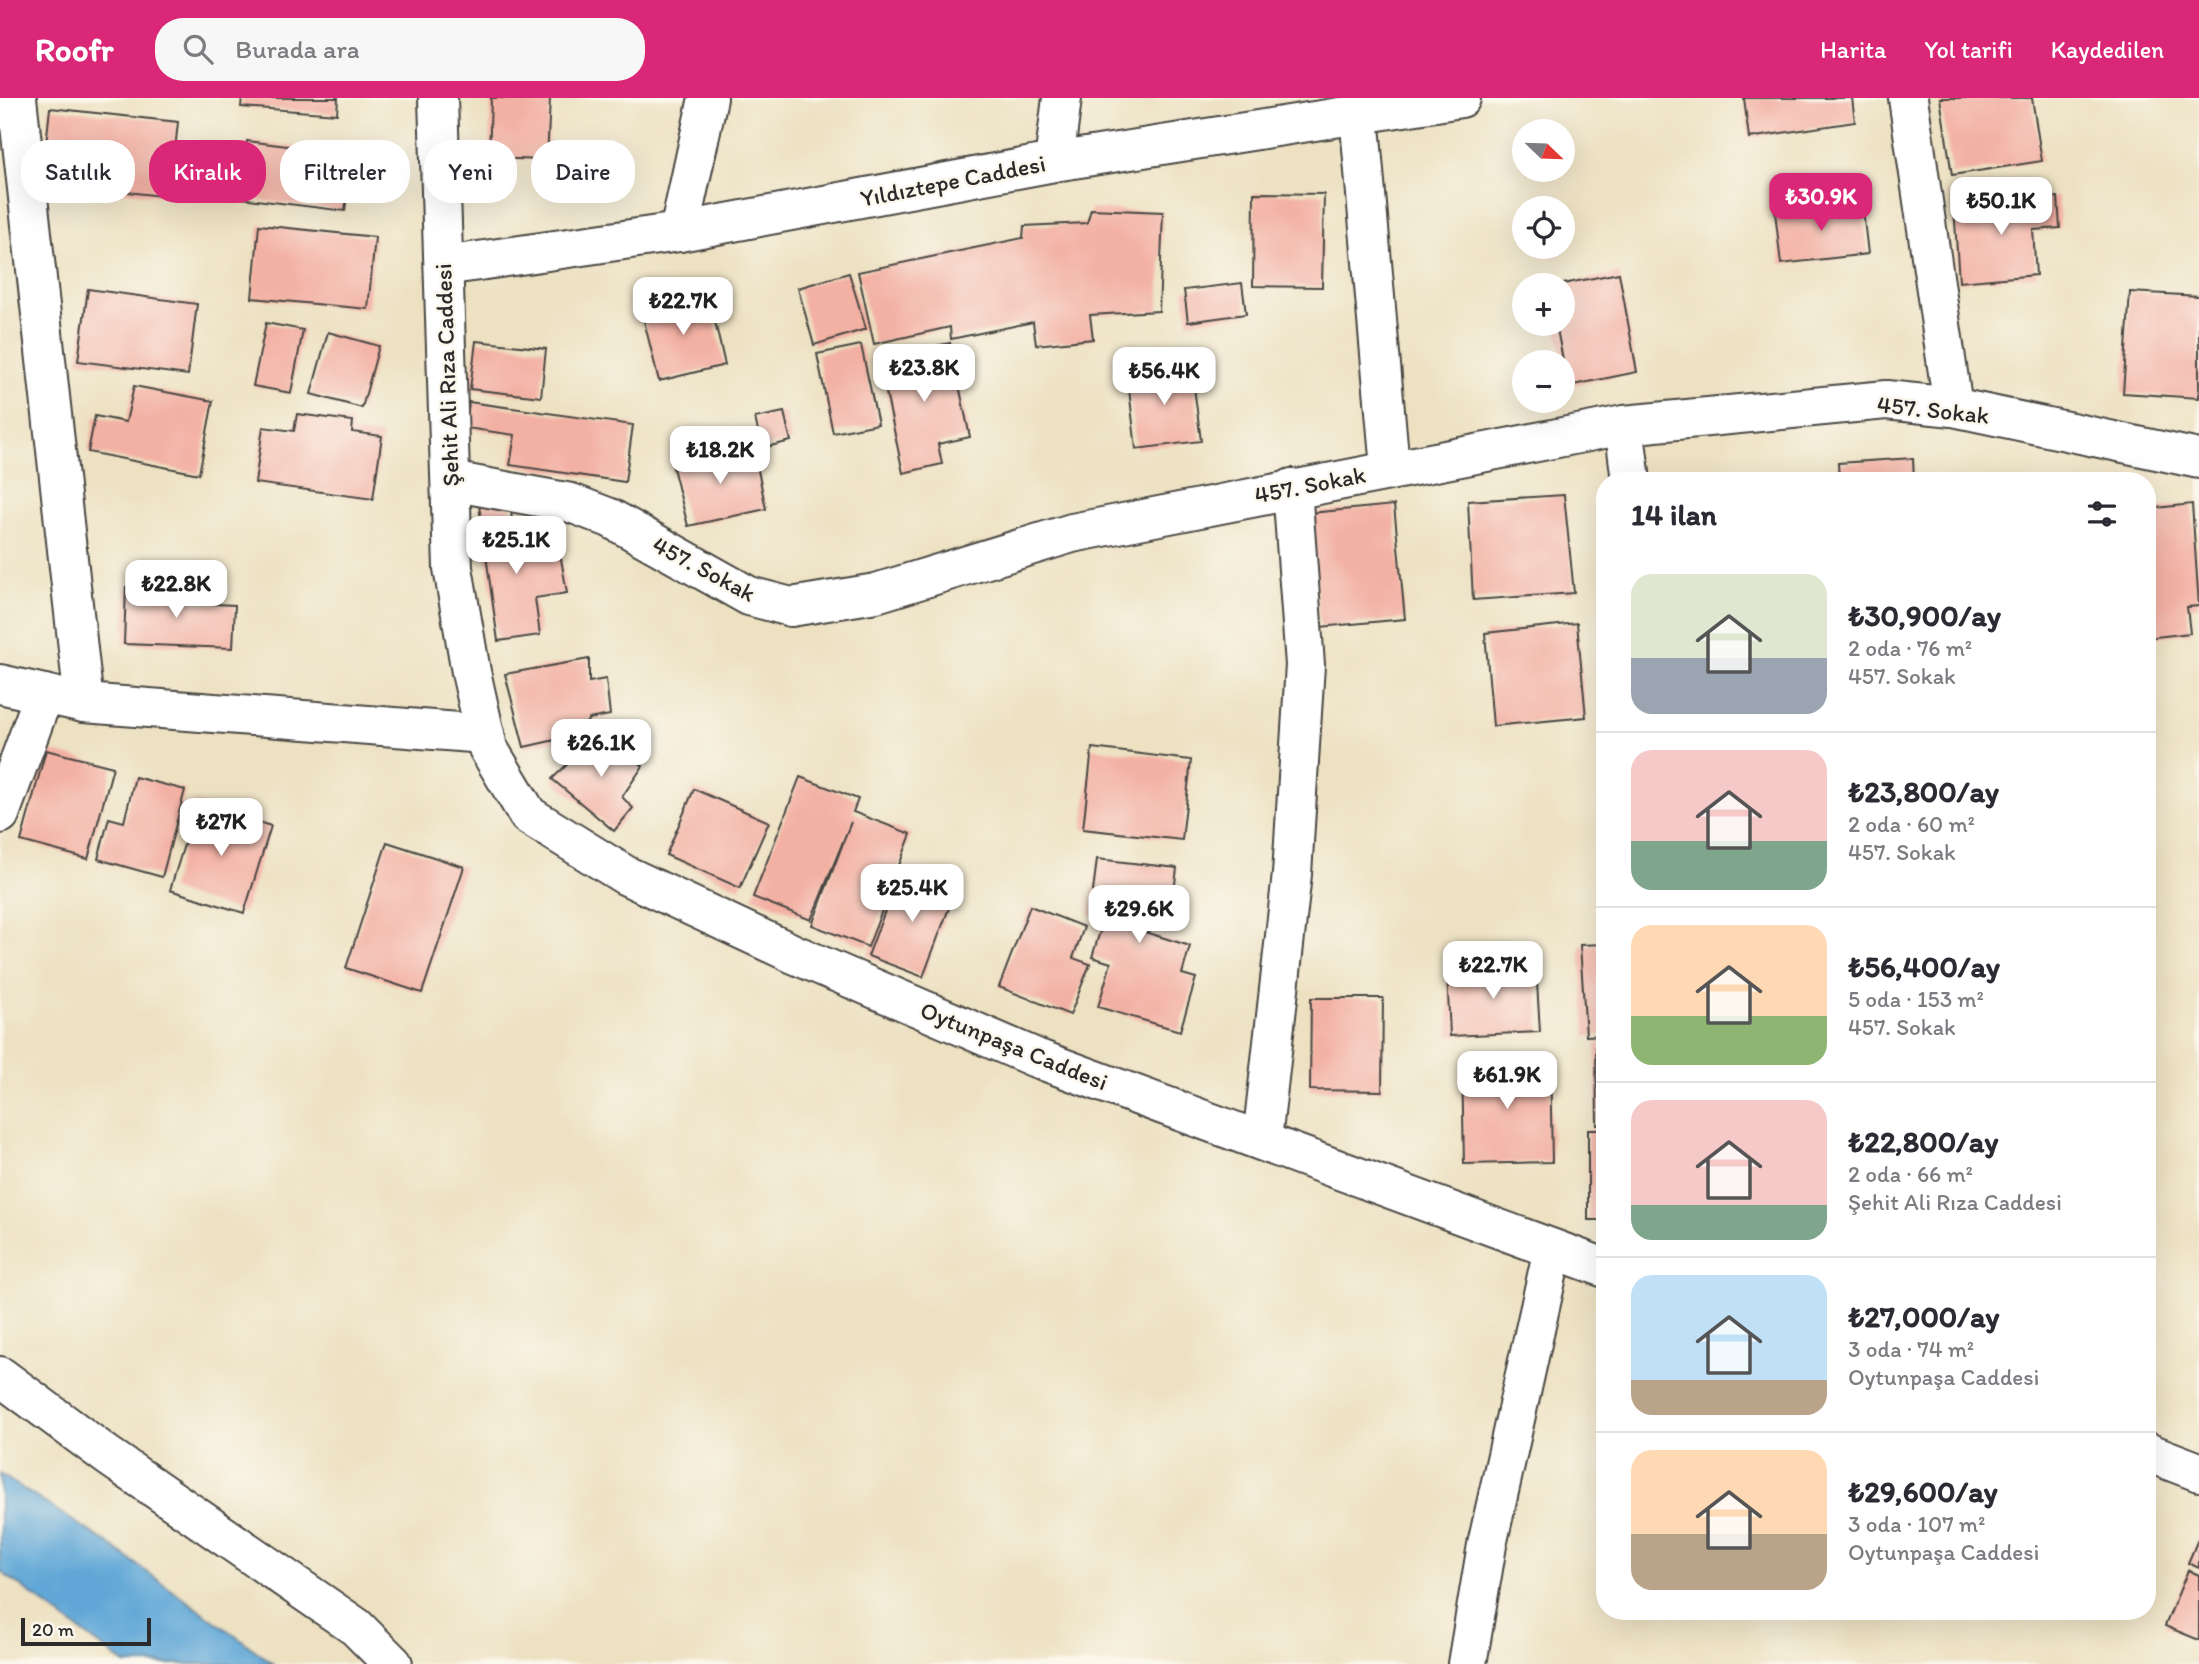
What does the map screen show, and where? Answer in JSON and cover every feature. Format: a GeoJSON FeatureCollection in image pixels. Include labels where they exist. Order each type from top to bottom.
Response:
{"type":"FeatureCollection","features":[{"type":"Feature","properties":{"kind":"street"},"geometry":{"type":"LineString","coordinates":[[17,98],[83,703]]}},
{"type":"Feature","properties":{"kind":"street","name":"Şehit Ali Rıza Caddesi"},"geometry":{"type":"LineString","coordinates":[[438,98],[453,568],[485,734]]}},
{"type":"Feature","properties":{"kind":"street"},"geometry":{"type":"LineString","coordinates":[[679,232],[708,98]]}},
{"type":"Feature","properties":{"kind":"street"},"geometry":{"type":"LineString","coordinates":[[1054,162],[1062,98]]}},
{"type":"Feature","properties":{"kind":"street"},"geometry":{"type":"LineString","coordinates":[[1908,98],[1953,407]]}},
{"type":"Feature","properties":{"kind":"street","name":"Yıldıztepe Caddesi"},"geometry":{"type":"LineString","coordinates":[[444,265],[679,232],[1054,162],[1449,99]]}},
{"type":"Feature","properties":{"kind":"street"},"geometry":{"type":"LineString","coordinates":[[1359,114],[1390,468]]}},
{"type":"Feature","properties":{"kind":"street","name":"457. Sokak"},"geometry":{"type":"LineString","coordinates":[[451,481],[571,503],[610,518],[749,596],[791,607],[876,593],[1072,533],[1390,468],[1624,425],[1886,400],[1953,407],[2199,459]]}},
{"type":"Feature","properties":{"kind":"street"},"geometry":{"type":"LineString","coordinates":[[1624,425],[1630,472]]}},
{"type":"Feature","properties":{"kind":"street"},"geometry":{"type":"LineString","coordinates":[[1262,1140],[1292,874],[1305,665],[1292,488]]}},
{"type":"Feature","properties":{"kind":"street"},"geometry":{"type":"LineString","coordinates":[[0,684],[83,703],[485,734]]}},
{"type":"Feature","properties":{"kind":"street"},"geometry":{"type":"LineString","coordinates":[[0,814],[44,694]]}},
{"type":"Feature","properties":{"kind":"street","name":"Oytunpaşa Caddesi"},"geometry":{"type":"LineString","coordinates":[[485,734],[488,748],[528,815],[625,875],[794,954],[1036,1058],[1596,1265]]}},
{"type":"Feature","properties":{"kind":"street"},"geometry":{"type":"LineString","coordinates":[[1467,1664],[1487,1545],[1553,1249]]}},
{"type":"Feature","properties":{"kind":"street"},"geometry":{"type":"LineString","coordinates":[[0,1376],[108,1456],[356,1627],[393,1664]]}},
{"type":"Feature","properties":{"kind":"street"},"geometry":{"type":"LineString","coordinates":[[2156,1455],[2199,1472]]}},
{"type":"Feature","properties":{"kind":"water"},"geometry":{"type":"Polygon","coordinates":[[[0,1474],[103,1540],[274,1664],[125,1664],[0,1571],[0,1474]]]}},
{"type":"Feature","properties":{"kind":"building"},"geometry":{"type":"Polygon","coordinates":[[[242,98],[338,98],[337,114],[241,107],[242,98]]]}},
{"type":"Feature","properties":{"kind":"building"},"geometry":{"type":"Polygon","coordinates":[[[491,98],[550,98],[548,140],[531,140],[531,159],[517,159],[517,140],[490,140],[491,98]]]}},
{"type":"Feature","properties":{"kind":"building"},"geometry":{"type":"Polygon","coordinates":[[[1744,98],[1852,98],[1855,122],[1749,138],[1744,98]]]}},
{"type":"Feature","properties":{"kind":"building"},"geometry":{"type":"Polygon","coordinates":[[[1940,98],[2032,98],[2042,161],[1952,175],[1940,98]]]}},
{"type":"Feature","properties":{"kind":"building"},"geometry":{"type":"Polygon","coordinates":[[[50,108],[178,122],[176,140],[149,140],[149,195],[135,193],[135,140],[47,140],[50,108]]]}},
{"type":"Feature","properties":{"kind":"building"},"geometry":{"type":"Polygon","coordinates":[[[266,143],[280,145],[280,203],[266,201],[266,143]]]}},
{"type":"Feature","properties":{"kind":"building"},"geometry":{"type":"Polygon","coordinates":[[[1254,193],[1324,194],[1322,287],[1253,286],[1254,193]]]}},
{"type":"Feature","properties":{"kind":"building"},"geometry":{"type":"Polygon","coordinates":[[[2058,197],[2060,228],[2033,230],[2036,275],[1959,282],[1954,206],[2058,197]]]}},
{"type":"Feature","properties":{"kind":"building"},"geometry":{"type":"Polygon","coordinates":[[[1862,202],[1868,254],[1781,264],[1775,212],[1862,202]]]}},
{"type":"Feature","properties":{"kind":"building"},"geometry":{"type":"Polygon","coordinates":[[[280,203],[346,203],[345,211],[280,203]]]}},
{"type":"Feature","properties":{"kind":"building"},"geometry":{"type":"Polygon","coordinates":[[[1091,209],[1163,212],[1159,311],[1090,315],[1093,339],[1036,345],[1033,322],[951,339],[950,327],[874,344],[858,272],[1023,238],[1024,226],[1087,223],[1091,209]]]}},
{"type":"Feature","properties":{"kind":"building"},"geometry":{"type":"Polygon","coordinates":[[[259,225],[375,237],[368,309],[252,298],[259,225]]]}},
{"type":"Feature","properties":{"kind":"building"},"geometry":{"type":"Polygon","coordinates":[[[849,273],[866,329],[814,345],[798,288],[849,273]]]}},
{"type":"Feature","properties":{"kind":"building"},"geometry":{"type":"Polygon","coordinates":[[[1619,273],[1637,372],[1575,385],[1575,350],[1561,350],[1558,336],[1575,336],[1575,282],[1619,273]]]}},
{"type":"Feature","properties":{"kind":"building"},"geometry":{"type":"Polygon","coordinates":[[[1242,283],[1246,314],[1188,322],[1184,290],[1242,283]]]}},
{"type":"Feature","properties":{"kind":"building"},"geometry":{"type":"Polygon","coordinates":[[[88,289],[197,304],[188,375],[78,361],[88,289]]]}},
{"type":"Feature","properties":{"kind":"building"},"geometry":{"type":"Polygon","coordinates":[[[708,292],[725,365],[659,381],[641,309],[708,292]]]}},
{"type":"Feature","properties":{"kind":"building"},"geometry":{"type":"Polygon","coordinates":[[[2130,292],[2199,296],[2199,398],[2123,393],[2130,292]]]}},
{"type":"Feature","properties":{"kind":"building"},"geometry":{"type":"Polygon","coordinates":[[[266,323],[303,330],[291,393],[253,386],[266,323]]]}},
{"type":"Feature","properties":{"kind":"building"},"geometry":{"type":"Polygon","coordinates":[[[328,332],[379,346],[362,408],[311,394],[328,332]]]}},
{"type":"Feature","properties":{"kind":"building"},"geometry":{"type":"Polygon","coordinates":[[[476,341],[546,349],[541,397],[470,389],[476,341]]]}},
{"type":"Feature","properties":{"kind":"building"},"geometry":{"type":"Polygon","coordinates":[[[950,343],[970,437],[938,444],[942,464],[903,473],[879,359],[950,343]]]}},
{"type":"Feature","properties":{"kind":"building"},"geometry":{"type":"Polygon","coordinates":[[[861,345],[878,424],[833,433],[817,354],[861,345]]]}},
{"type":"Feature","properties":{"kind":"building"},"geometry":{"type":"Polygon","coordinates":[[[1191,364],[1201,441],[1136,449],[1127,372],[1191,364]]]}},
{"type":"Feature","properties":{"kind":"building"},"geometry":{"type":"Polygon","coordinates":[[[134,386],[213,401],[199,474],[88,452],[95,416],[126,422],[134,386]]]}},
{"type":"Feature","properties":{"kind":"building"},"geometry":{"type":"Polygon","coordinates":[[[469,402],[633,425],[625,482],[510,465],[515,435],[466,428],[469,402]]]}},
{"type":"Feature","properties":{"kind":"building"},"geometry":{"type":"Polygon","coordinates":[[[784,412],[791,441],[762,448],[755,418],[784,412]]]}},
{"type":"Feature","properties":{"kind":"building"},"geometry":{"type":"Polygon","coordinates":[[[297,414],[353,421],[352,432],[382,436],[373,499],[255,483],[263,427],[294,431],[297,414]]]}},
{"type":"Feature","properties":{"kind":"building"},"geometry":{"type":"Polygon","coordinates":[[[753,446],[766,509],[688,526],[672,464],[753,446]]]}},
{"type":"Feature","properties":{"kind":"building"},"geometry":{"type":"Polygon","coordinates":[[[1913,458],[1914,472],[1838,472],[1838,463],[1913,458]]]}},
{"type":"Feature","properties":{"kind":"building"},"geometry":{"type":"Polygon","coordinates":[[[1564,495],[1574,593],[1473,600],[1468,501],[1564,495]]]}},
{"type":"Feature","properties":{"kind":"building"},"geometry":{"type":"Polygon","coordinates":[[[510,501],[516,559],[560,553],[567,593],[535,598],[540,635],[498,641],[479,505],[510,501]]]}},
{"type":"Feature","properties":{"kind":"building"},"geometry":{"type":"Polygon","coordinates":[[[2192,504],[2199,606],[2187,607],[2190,633],[2156,637],[2156,508],[2192,504]]]}},
{"type":"Feature","properties":{"kind":"building"},"geometry":{"type":"Polygon","coordinates":[[[1394,505],[1405,619],[1320,627],[1310,513],[1394,505]]]}},
{"type":"Feature","properties":{"kind":"building"},"geometry":{"type":"Polygon","coordinates":[[[126,587],[196,590],[195,603],[235,605],[233,648],[124,644],[126,587]]]}},
{"type":"Feature","properties":{"kind":"building"},"geometry":{"type":"Polygon","coordinates":[[[1577,623],[1586,717],[1493,726],[1485,633],[1577,623]]]}},
{"type":"Feature","properties":{"kind":"building"},"geometry":{"type":"Polygon","coordinates":[[[589,659],[589,682],[606,679],[610,715],[589,719],[577,735],[524,747],[505,674],[589,659]]]}},
{"type":"Feature","properties":{"kind":"building"},"geometry":{"type":"Polygon","coordinates":[[[603,730],[643,766],[622,797],[633,808],[614,831],[552,779],[603,730]]]}},
{"type":"Feature","properties":{"kind":"building"},"geometry":{"type":"Polygon","coordinates":[[[1092,748],[1191,760],[1182,840],[1083,829],[1092,748]]]}},
{"type":"Feature","properties":{"kind":"building"},"geometry":{"type":"Polygon","coordinates":[[[46,750],[113,767],[88,859],[21,841],[46,750]]]}},
{"type":"Feature","properties":{"kind":"building"},"geometry":{"type":"Polygon","coordinates":[[[135,777],[185,790],[162,877],[98,859],[109,818],[124,822],[135,777]]]}},
{"type":"Feature","properties":{"kind":"building"},"geometry":{"type":"Polygon","coordinates":[[[800,777],[858,799],[853,812],[911,834],[868,947],[812,925],[851,822],[811,920],[753,897],[800,777]]]}},
{"type":"Feature","properties":{"kind":"building"},"geometry":{"type":"Polygon","coordinates":[[[694,789],[769,822],[740,888],[666,855],[694,789]]]}},
{"type":"Feature","properties":{"kind":"building"},"geometry":{"type":"Polygon","coordinates":[[[197,803],[271,826],[244,913],[170,890],[197,803]]]}},
{"type":"Feature","properties":{"kind":"building"},"geometry":{"type":"Polygon","coordinates":[[[387,842],[464,867],[422,993],[346,968],[387,842]]]}},
{"type":"Feature","properties":{"kind":"building"},"geometry":{"type":"Polygon","coordinates":[[[1097,859],[1177,868],[1172,908],[1132,904],[1129,927],[1190,946],[1182,974],[1196,978],[1180,1031],[1098,1007],[1111,963],[1092,957],[1104,919],[1090,916],[1097,859]]]}},
{"type":"Feature","properties":{"kind":"building"},"geometry":{"type":"Polygon","coordinates":[[[900,871],[955,892],[923,977],[868,956],[900,871]]]}},
{"type":"Feature","properties":{"kind":"building"},"geometry":{"type":"Polygon","coordinates":[[[1030,906],[1084,927],[1073,958],[1090,964],[1070,1015],[999,987],[1030,906]]]}},
{"type":"Feature","properties":{"kind":"building"},"geometry":{"type":"Polygon","coordinates":[[[1596,944],[1596,1035],[1586,1036],[1580,945],[1596,944]]]}},
{"type":"Feature","properties":{"kind":"building"},"geometry":{"type":"Polygon","coordinates":[[[1536,966],[1540,1032],[1450,1036],[1447,971],[1536,966]]]}},
{"type":"Feature","properties":{"kind":"building"},"geometry":{"type":"Polygon","coordinates":[[[1311,998],[1383,998],[1382,1091],[1310,1090],[1311,998]]]}},
{"type":"Feature","properties":{"kind":"building"},"geometry":{"type":"Polygon","coordinates":[[[1550,1059],[1552,1162],[1464,1164],[1462,1060],[1550,1059]]]}},
{"type":"Feature","properties":{"kind":"building"},"geometry":{"type":"Polygon","coordinates":[[[1588,1130],[1596,1130],[1596,1220],[1588,1220],[1588,1130]]]}},
{"type":"Feature","properties":{"kind":"building"},"geometry":{"type":"Polygon","coordinates":[[[2199,1537],[2199,1568],[2188,1563],[2199,1537]]]}},
{"type":"Feature","properties":{"kind":"building"},"geometry":{"type":"Polygon","coordinates":[[[2188,1570],[2199,1575],[2199,1640],[2165,1626],[2188,1570]]]}}]}
